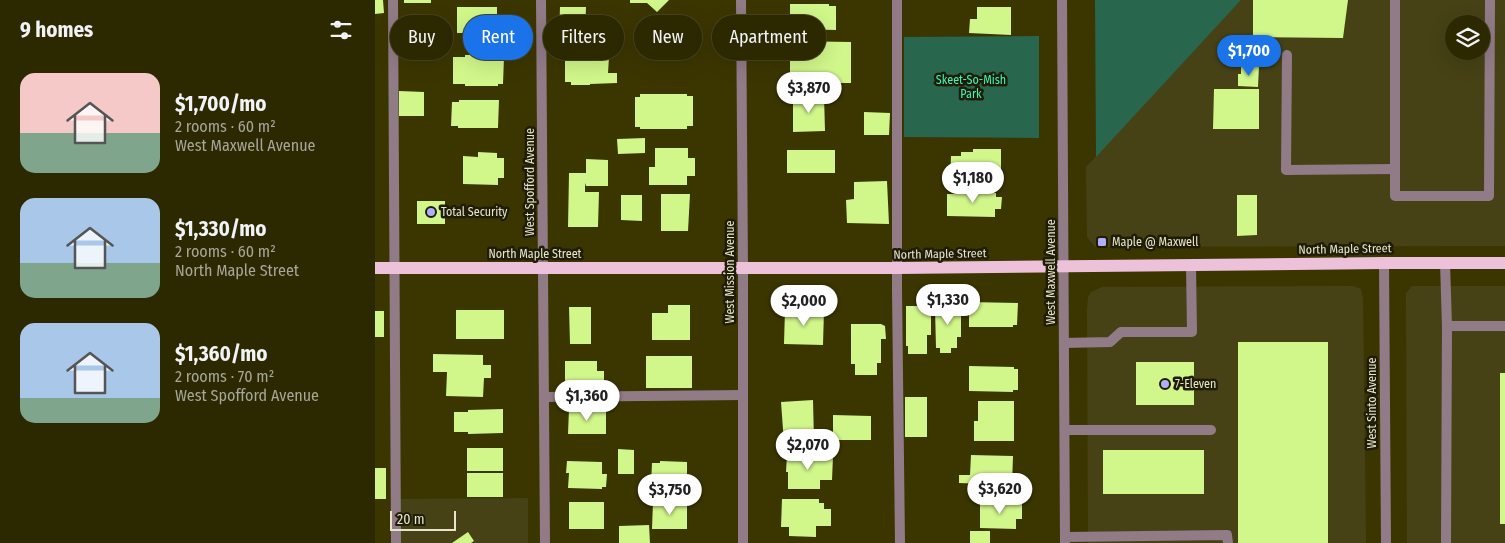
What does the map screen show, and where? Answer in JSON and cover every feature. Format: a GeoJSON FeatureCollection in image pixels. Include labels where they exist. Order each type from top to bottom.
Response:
{"type":"FeatureCollection","features":[{"type":"Feature","properties":{"kind":"main road","name":"North Maple Street"},"geometry":{"type":"LineString","coordinates":[[375,268],[897,268],[1384,262],[1505,263]]}},
{"type":"Feature","properties":{"kind":"street"},"geometry":{"type":"LineString","coordinates":[[393,0],[396,543]]}},
{"type":"Feature","properties":{"kind":"street","name":"West Spofford Avenue"},"geometry":{"type":"LineString","coordinates":[[541,0],[545,543]]}},
{"type":"Feature","properties":{"kind":"street","name":"West Mission Avenue"},"geometry":{"type":"LineString","coordinates":[[741,0],[743,543]]}},
{"type":"Feature","properties":{"kind":"street"},"geometry":{"type":"LineString","coordinates":[[897,0],[900,543]]}},
{"type":"Feature","properties":{"kind":"street","name":"West Maxwell Avenue"},"geometry":{"type":"LineString","coordinates":[[1062,0],[1065,540]]}},
{"type":"Feature","properties":{"kind":"street"},"geometry":{"type":"LineString","coordinates":[[1395,0],[1395,196],[1489,196],[1490,0]]}},
{"type":"Feature","properties":{"kind":"street"},"geometry":{"type":"LineString","coordinates":[[1287,55],[1286,170],[1395,169]]}},
{"type":"Feature","properties":{"kind":"street","name":"West Sinto Avenue"},"geometry":{"type":"LineString","coordinates":[[1384,262],[1386,543]]}},
{"type":"Feature","properties":{"kind":"street"},"geometry":{"type":"LineString","coordinates":[[1445,263],[1447,326],[1446,543]]}},
{"type":"Feature","properties":{"kind":"street"},"geometry":{"type":"LineString","coordinates":[[1064,343],[1109,342],[1121,332],[1192,332],[1191,265]]}},
{"type":"Feature","properties":{"kind":"street"},"geometry":{"type":"LineString","coordinates":[[1447,326],[1505,326]]}},
{"type":"Feature","properties":{"kind":"street"},"geometry":{"type":"LineString","coordinates":[[544,397],[743,395]]}},
{"type":"Feature","properties":{"kind":"street"},"geometry":{"type":"LineString","coordinates":[[1065,430],[1211,430]]}},
{"type":"Feature","properties":{"kind":"street"},"geometry":{"type":"LineString","coordinates":[[1065,540],[1227,535],[1228,543]]}},
{"type":"Feature","properties":{"kind":"shaded area"},"geometry":{"type":"Polygon","coordinates":[[[1241,0],[1505,0],[1505,246],[1095,247],[1087,237],[1086,167],[1241,0]]]}},
{"type":"Feature","properties":{"kind":"shaded area"},"geometry":{"type":"Polygon","coordinates":[[[1353,286],[1361,289],[1363,299],[1366,543],[1088,543],[1087,310],[1088,297],[1091,292],[1102,287],[1353,286]]]}},
{"type":"Feature","properties":{"kind":"shaded area"},"geometry":{"type":"Polygon","coordinates":[[[1412,286],[1505,286],[1505,543],[1407,543],[1406,293],[1412,286]]]}},
{"type":"Feature","properties":{"kind":"shaded area"},"geometry":{"type":"Polygon","coordinates":[[[528,498],[528,543],[400,543],[400,499],[528,498]]]}},
{"type":"Feature","properties":{"kind":"green space"},"geometry":{"type":"Polygon","coordinates":[[[1095,0],[1241,0],[1096,157],[1095,0]]]}},
{"type":"Feature","properties":{"kind":"green space","name":"Skeet-So-Mish Park"},"geometry":{"type":"Polygon","coordinates":[[[1039,36],[1039,138],[904,137],[904,37],[1039,36]]]}},
{"type":"Feature","properties":{"kind":"building"},"geometry":{"type":"Polygon","coordinates":[[[375,0],[383,0],[384,13],[375,14],[375,0]]]}},
{"type":"Feature","properties":{"kind":"building"},"geometry":{"type":"Polygon","coordinates":[[[404,0],[431,0],[431,3],[404,3],[404,0]]]}},
{"type":"Feature","properties":{"kind":"building"},"geometry":{"type":"Polygon","coordinates":[[[630,0],[669,0],[657,12],[647,3],[630,3],[630,0]]]}},
{"type":"Feature","properties":{"kind":"building"},"geometry":{"type":"Polygon","coordinates":[[[1253,0],[1348,0],[1343,38],[1253,37],[1253,0]]]}},
{"type":"Feature","properties":{"kind":"building"},"geometry":{"type":"Polygon","coordinates":[[[790,4],[829,4],[829,6],[836,6],[836,30],[826,30],[826,15],[790,15],[790,4]]]}},
{"type":"Feature","properties":{"kind":"building"},"geometry":{"type":"Polygon","coordinates":[[[457,7],[497,7],[497,15],[463,15],[463,33],[457,33],[457,7]]]}},
{"type":"Feature","properties":{"kind":"building"},"geometry":{"type":"Polygon","coordinates":[[[560,7],[586,7],[586,15],[560,15],[560,7]]]}},
{"type":"Feature","properties":{"kind":"building"},"geometry":{"type":"Polygon","coordinates":[[[977,7],[1011,7],[1011,35],[969,33],[970,19],[977,19],[977,7]]]}},
{"type":"Feature","properties":{"kind":"building"},"geometry":{"type":"Polygon","coordinates":[[[826,42],[851,42],[851,83],[790,83],[790,60],[826,60],[826,42]]]}},
{"type":"Feature","properties":{"kind":"building"},"geometry":{"type":"Polygon","coordinates":[[[453,57],[463,57],[463,60],[504,60],[503,84],[498,84],[498,86],[465,86],[465,84],[453,84],[453,57]]]}},
{"type":"Feature","properties":{"kind":"building"},"geometry":{"type":"Polygon","coordinates":[[[565,60],[609,60],[608,73],[617,73],[617,83],[571,85],[571,82],[565,82],[565,60]]]}},
{"type":"Feature","properties":{"kind":"building"},"geometry":{"type":"Polygon","coordinates":[[[1241,66],[1259,66],[1258,87],[1238,86],[1238,74],[1241,74],[1241,66]]]}},
{"type":"Feature","properties":{"kind":"building"},"geometry":{"type":"Polygon","coordinates":[[[1214,89],[1259,89],[1259,129],[1213,129],[1214,89]]]}},
{"type":"Feature","properties":{"kind":"building"},"geometry":{"type":"Polygon","coordinates":[[[399,91],[424,92],[424,116],[399,116],[399,91]]]}},
{"type":"Feature","properties":{"kind":"building"},"geometry":{"type":"Polygon","coordinates":[[[640,94],[687,94],[687,96],[693,96],[693,126],[687,126],[687,129],[640,129],[640,127],[635,127],[635,97],[640,97],[640,94]]]}},
{"type":"Feature","properties":{"kind":"building"},"geometry":{"type":"Polygon","coordinates":[[[793,96],[824,96],[825,131],[793,132],[793,96]]]}},
{"type":"Feature","properties":{"kind":"building"},"geometry":{"type":"Polygon","coordinates":[[[459,100],[499,100],[498,128],[458,128],[458,126],[451,126],[452,102],[459,102],[459,100]]]}},
{"type":"Feature","properties":{"kind":"building"},"geometry":{"type":"Polygon","coordinates":[[[864,112],[890,113],[889,135],[864,135],[864,112]]]}},
{"type":"Feature","properties":{"kind":"building"},"geometry":{"type":"Polygon","coordinates":[[[645,138],[645,153],[618,154],[617,139],[645,138]]]}},
{"type":"Feature","properties":{"kind":"building"},"geometry":{"type":"Polygon","coordinates":[[[655,148],[688,148],[688,158],[695,158],[695,176],[687,176],[687,185],[649,185],[649,167],[655,167],[655,148]]]}},
{"type":"Feature","properties":{"kind":"building"},"geometry":{"type":"Polygon","coordinates":[[[973,149],[1001,149],[1001,186],[950,185],[951,156],[961,156],[961,152],[973,152],[973,149]]]}},
{"type":"Feature","properties":{"kind":"building"},"geometry":{"type":"Polygon","coordinates":[[[787,150],[835,150],[835,173],[787,173],[787,150]]]}},
{"type":"Feature","properties":{"kind":"building"},"geometry":{"type":"Polygon","coordinates":[[[478,152],[497,153],[497,158],[504,158],[504,178],[498,178],[498,185],[463,184],[463,156],[478,157],[478,152]]]}},
{"type":"Feature","properties":{"kind":"building"},"geometry":{"type":"Polygon","coordinates":[[[586,159],[608,160],[608,186],[586,186],[585,183],[585,192],[599,192],[598,227],[568,227],[569,173],[586,173],[586,159]]]}},
{"type":"Feature","properties":{"kind":"building"},"geometry":{"type":"Polygon","coordinates":[[[887,181],[889,224],[847,223],[846,200],[854,199],[854,182],[887,181]]]}},
{"type":"Feature","properties":{"kind":"building"},"geometry":{"type":"Polygon","coordinates":[[[956,192],[996,193],[996,197],[1002,197],[1001,209],[995,209],[995,217],[947,216],[947,194],[956,194],[956,192]]]}},
{"type":"Feature","properties":{"kind":"building"},"geometry":{"type":"Polygon","coordinates":[[[661,194],[690,194],[688,231],[661,231],[661,194]]]}},
{"type":"Feature","properties":{"kind":"building"},"geometry":{"type":"Polygon","coordinates":[[[621,195],[642,195],[642,221],[621,220],[621,195]]]}},
{"type":"Feature","properties":{"kind":"building"},"geometry":{"type":"Polygon","coordinates":[[[1237,195],[1257,195],[1257,235],[1237,236],[1237,195]]]}},
{"type":"Feature","properties":{"kind":"building","name":"Total Security"},"geometry":{"type":"Polygon","coordinates":[[[417,201],[445,201],[445,224],[417,224],[417,201]]]}},
{"type":"Feature","properties":{"kind":"building"},"geometry":{"type":"Polygon","coordinates":[[[969,302],[1018,303],[1017,325],[1013,325],[1013,327],[969,327],[969,302]]]}},
{"type":"Feature","properties":{"kind":"building"},"geometry":{"type":"Polygon","coordinates":[[[937,303],[959,303],[959,308],[961,308],[961,337],[957,337],[957,348],[951,348],[951,353],[940,353],[940,348],[936,348],[935,308],[937,308],[937,303]]]}},
{"type":"Feature","properties":{"kind":"building"},"geometry":{"type":"Polygon","coordinates":[[[668,305],[690,305],[690,340],[652,340],[652,313],[668,313],[668,305]]]}},
{"type":"Feature","properties":{"kind":"building"},"geometry":{"type":"Polygon","coordinates":[[[906,306],[931,306],[931,335],[927,335],[927,354],[908,354],[908,346],[906,346],[906,306]]]}},
{"type":"Feature","properties":{"kind":"building"},"geometry":{"type":"Polygon","coordinates":[[[569,307],[591,307],[591,344],[570,344],[569,307]]]}},
{"type":"Feature","properties":{"kind":"building"},"geometry":{"type":"Polygon","coordinates":[[[785,309],[824,310],[823,345],[784,344],[785,309]]]}},
{"type":"Feature","properties":{"kind":"building"},"geometry":{"type":"Polygon","coordinates":[[[456,310],[504,310],[504,339],[456,339],[456,310]]]}},
{"type":"Feature","properties":{"kind":"building"},"geometry":{"type":"Polygon","coordinates":[[[375,311],[384,311],[384,337],[375,337],[375,311]]]}},
{"type":"Feature","properties":{"kind":"building"},"geometry":{"type":"Polygon","coordinates":[[[851,324],[881,324],[885,326],[886,339],[881,339],[881,363],[877,363],[877,375],[855,375],[855,364],[851,364],[851,324]]]}},
{"type":"Feature","properties":{"kind":"building"},"geometry":{"type":"Polygon","coordinates":[[[1238,342],[1328,342],[1328,543],[1238,543],[1238,342]]]}},
{"type":"Feature","properties":{"kind":"building"},"geometry":{"type":"Polygon","coordinates":[[[433,354],[483,355],[483,365],[491,365],[491,378],[484,378],[483,397],[446,396],[447,372],[433,372],[433,354]]]}},
{"type":"Feature","properties":{"kind":"building"},"geometry":{"type":"Polygon","coordinates":[[[646,356],[692,356],[692,388],[646,388],[646,356]]]}},
{"type":"Feature","properties":{"kind":"building"},"geometry":{"type":"Polygon","coordinates":[[[565,361],[597,361],[597,371],[604,371],[604,385],[565,385],[565,361]]]}},
{"type":"Feature","properties":{"kind":"building","name":"7-Eleven"},"geometry":{"type":"Polygon","coordinates":[[[1136,362],[1194,362],[1194,405],[1136,405],[1136,362]]]}},
{"type":"Feature","properties":{"kind":"building"},"geometry":{"type":"Polygon","coordinates":[[[969,366],[1014,367],[1014,369],[1018,369],[1018,390],[1013,390],[1013,392],[969,391],[969,366]]]}},
{"type":"Feature","properties":{"kind":"building"},"geometry":{"type":"Polygon","coordinates":[[[1500,373],[1505,373],[1505,524],[1500,524],[1500,373]]]}},
{"type":"Feature","properties":{"kind":"building"},"geometry":{"type":"Polygon","coordinates":[[[905,397],[927,397],[927,437],[905,437],[905,397]]]}},
{"type":"Feature","properties":{"kind":"building"},"geometry":{"type":"Polygon","coordinates":[[[813,400],[814,441],[784,443],[781,402],[813,400]]]}},
{"type":"Feature","properties":{"kind":"building"},"geometry":{"type":"Polygon","coordinates":[[[978,401],[1014,401],[1014,441],[974,441],[974,421],[978,421],[978,401]]]}},
{"type":"Feature","properties":{"kind":"building"},"geometry":{"type":"Polygon","coordinates":[[[503,409],[503,433],[468,434],[468,432],[454,432],[454,412],[503,409]]]}},
{"type":"Feature","properties":{"kind":"building"},"geometry":{"type":"Polygon","coordinates":[[[569,409],[606,410],[606,434],[568,434],[569,409]]]}},
{"type":"Feature","properties":{"kind":"building"},"geometry":{"type":"Polygon","coordinates":[[[833,415],[871,416],[871,440],[833,440],[833,415]]]}},
{"type":"Feature","properties":{"kind":"building"},"geometry":{"type":"Polygon","coordinates":[[[467,448],[503,448],[503,471],[467,471],[467,448]]]}},
{"type":"Feature","properties":{"kind":"building"},"geometry":{"type":"Polygon","coordinates":[[[618,449],[634,450],[634,474],[618,474],[618,449]]]}},
{"type":"Feature","properties":{"kind":"building"},"geometry":{"type":"Polygon","coordinates":[[[1103,450],[1204,450],[1204,494],[1103,494],[1103,450]]]}},
{"type":"Feature","properties":{"kind":"building"},"geometry":{"type":"Polygon","coordinates":[[[787,455],[833,456],[832,480],[820,480],[820,489],[788,489],[787,455]]]}},
{"type":"Feature","properties":{"kind":"building"},"geometry":{"type":"Polygon","coordinates":[[[971,455],[1013,456],[1012,485],[959,483],[959,475],[970,475],[971,455]]]}},
{"type":"Feature","properties":{"kind":"building"},"geometry":{"type":"Polygon","coordinates":[[[567,461],[602,462],[602,474],[607,474],[606,487],[602,487],[602,489],[568,488],[569,473],[566,473],[567,461]]]}},
{"type":"Feature","properties":{"kind":"building"},"geometry":{"type":"Polygon","coordinates":[[[660,461],[687,462],[687,489],[651,486],[652,463],[660,463],[660,461]]]}},
{"type":"Feature","properties":{"kind":"building"},"geometry":{"type":"Polygon","coordinates":[[[375,468],[386,468],[386,499],[375,499],[375,468]]]}},
{"type":"Feature","properties":{"kind":"building"},"geometry":{"type":"Polygon","coordinates":[[[467,473],[503,473],[503,497],[467,497],[467,473]]]}},
{"type":"Feature","properties":{"kind":"building"},"geometry":{"type":"Polygon","coordinates":[[[782,499],[819,499],[819,503],[824,503],[824,509],[831,509],[831,526],[816,526],[816,537],[789,536],[789,527],[781,527],[782,499]]]}},
{"type":"Feature","properties":{"kind":"building"},"geometry":{"type":"Polygon","coordinates":[[[569,502],[604,502],[604,529],[569,529],[569,502]]]}},
{"type":"Feature","properties":{"kind":"building"},"geometry":{"type":"Polygon","coordinates":[[[653,502],[687,503],[687,529],[652,529],[653,502]]]}},
{"type":"Feature","properties":{"kind":"building"},"geometry":{"type":"Polygon","coordinates":[[[980,503],[1022,503],[1022,519],[1016,519],[1016,529],[980,528],[980,503]]]}},
{"type":"Feature","properties":{"kind":"building"},"geometry":{"type":"Polygon","coordinates":[[[649,525],[650,543],[619,543],[619,526],[649,525]]]}},
{"type":"Feature","properties":{"kind":"building"},"geometry":{"type":"Polygon","coordinates":[[[970,531],[990,531],[990,543],[970,543],[970,531]]]}},
{"type":"Feature","properties":{"kind":"building"},"geometry":{"type":"Polygon","coordinates":[[[468,532],[474,541],[471,543],[452,543],[468,532]]]}},
{"type":"Feature","properties":{"kind":"place","name":"Total Security"},"geometry":{"type":"Point","coordinates":[431,212]}},
{"type":"Feature","properties":{"kind":"place","name":"Maple @ Maxwell"},"geometry":{"type":"Point","coordinates":[1102,242]}},
{"type":"Feature","properties":{"kind":"place","name":"7-Eleven"},"geometry":{"type":"Point","coordinates":[1165,384]}}]}
